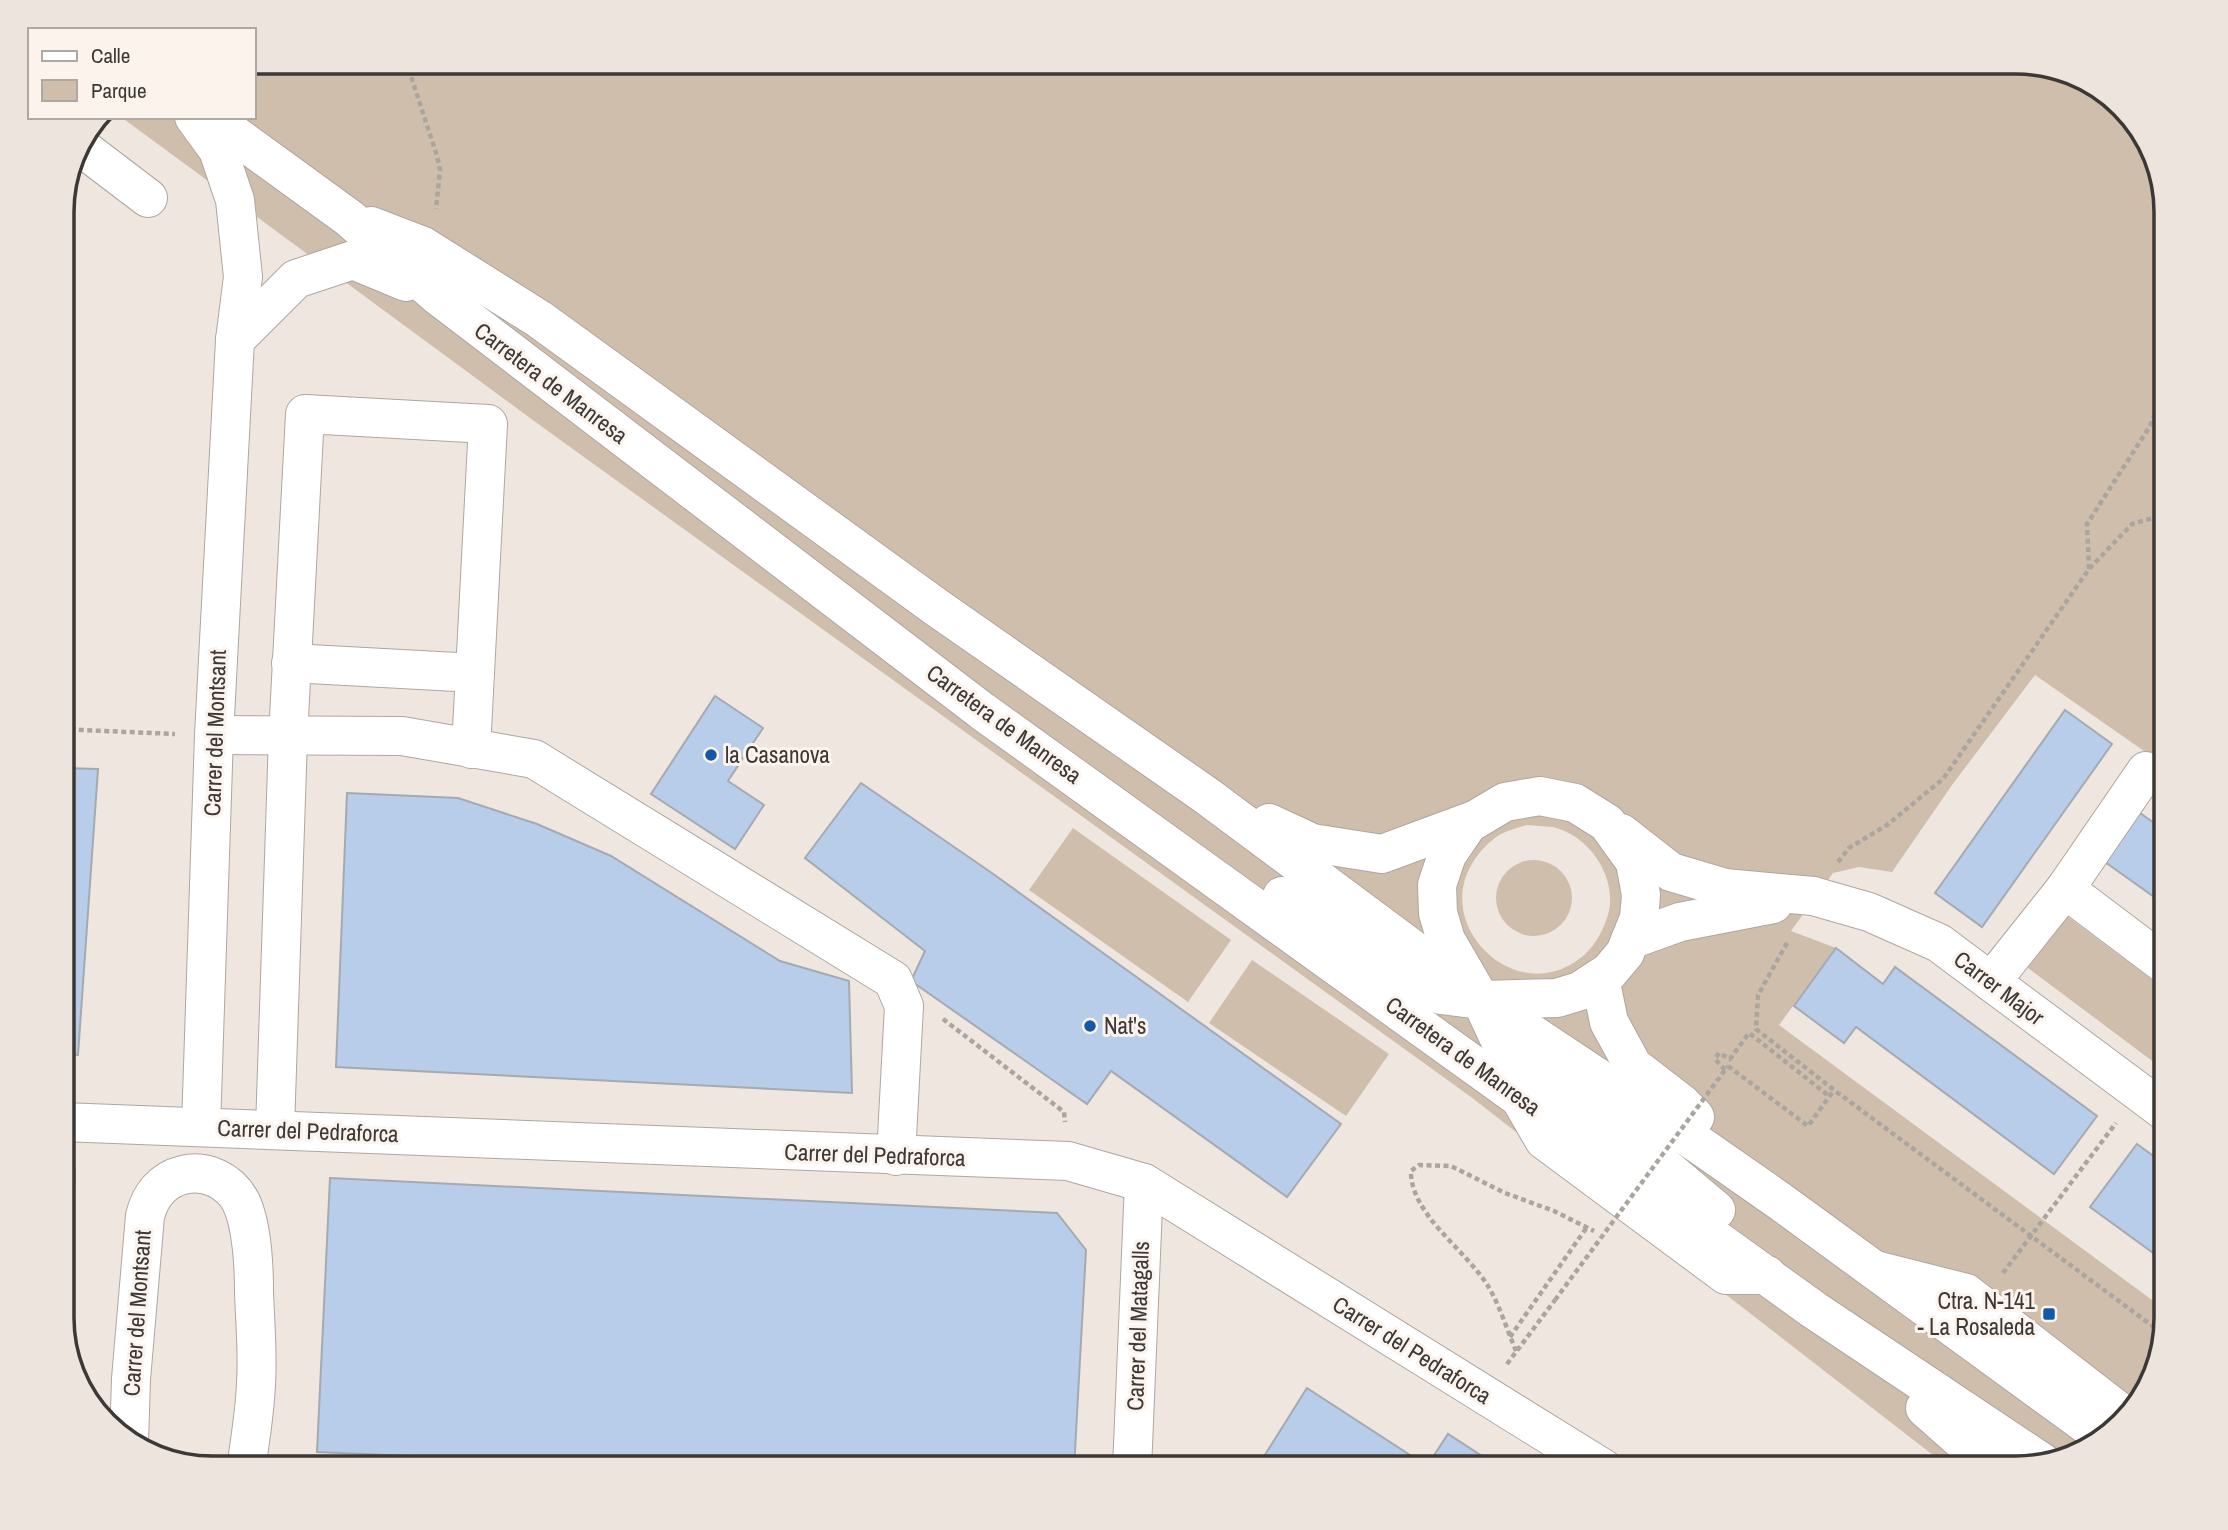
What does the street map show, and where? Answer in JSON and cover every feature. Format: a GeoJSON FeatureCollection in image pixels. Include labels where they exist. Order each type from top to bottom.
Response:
{"type":"FeatureCollection","features":[{"type":"Feature","properties":{"kind":"main road","name":"Carrer del Montsant"},"geometry":{"type":"LineString","coordinates":[[195,119],[218,150],[235,201],[243,277],[235,340],[214,736],[201,1126]]}},
{"type":"Feature","properties":{"kind":"main road","name":"Carretera de Manresa"},"geometry":{"type":"LineString","coordinates":[[213,119],[349,218],[438,296],[982,711],[1814,1310]]}},
{"type":"Feature","properties":{"kind":"main road"},"geometry":{"type":"LineString","coordinates":[[88,152],[148,198]]}},
{"type":"Feature","properties":{"kind":"main road"},"geometry":{"type":"LineString","coordinates":[[349,218],[423,246],[539,319],[914,591],[1207,796],[1481,1000],[1781,1202],[2095,1431]]}},
{"type":"Feature","properties":{"kind":"main road"},"geometry":{"type":"LineString","coordinates":[[235,340],[296,279],[353,260],[438,296]]}},
{"type":"Feature","properties":{"kind":"main road"},"geometry":{"type":"LineString","coordinates":[[231,1188],[265,1129],[305,414],[488,425],[471,749]]}},
{"type":"Feature","properties":{"kind":"main road"},"geometry":{"type":"LineString","coordinates":[[292,663],[475,673]]}},
{"type":"Feature","properties":{"kind":"main road"},"geometry":{"type":"LineString","coordinates":[[214,736],[402,736],[534,759],[893,979],[904,1006],[896,1156]]}},
{"type":"Feature","properties":{"kind":"main road"},"geometry":{"type":"LineString","coordinates":[[1991,982],[2065,889],[2146,771]]}},
{"type":"Feature","properties":{"kind":"main road"},"geometry":{"type":"LineString","coordinates":[[1087,785],[1186,835],[1412,980],[1441,995],[1481,1000],[1557,998],[1580,991],[1609,972],[1625,953],[1639,918],[1641,895],[1634,862],[1607,822],[1575,803],[1540,796],[1505,802],[1468,824],[1447,855],[1437,885],[1438,913],[1446,940],[1481,1000],[1502,1045],[1670,1171],[1720,1214],[1814,1310],[1979,1456]]}},
{"type":"Feature","properties":{"kind":"main road"},"geometry":{"type":"LineString","coordinates":[[1207,796],[1312,843],[1382,854],[1476,820]]}},
{"type":"Feature","properties":{"kind":"main road","name":"Carrer Major"},"geometry":{"type":"LineString","coordinates":[[1607,822],[1671,872],[1725,888],[1813,896],[1869,912],[1939,943],[2153,1103]]}},
{"type":"Feature","properties":{"kind":"main road"},"geometry":{"type":"LineString","coordinates":[[2065,889],[2154,956]]}},
{"type":"Feature","properties":{"kind":"main road"},"geometry":{"type":"LineString","coordinates":[[1630,940],[1680,922],[1813,896]]}},
{"type":"Feature","properties":{"kind":"main road"},"geometry":{"type":"LineString","coordinates":[[1600,978],[1609,1022],[1633,1066],[1681,1103],[1781,1202]]}},
{"type":"Feature","properties":{"kind":"main road","name":"Carrer del Pedraforca"},"geometry":{"type":"LineString","coordinates":[[74,1122],[1068,1161],[1144,1183],[1583,1456]]}},
{"type":"Feature","properties":{"kind":"main road"},"geometry":{"type":"LineString","coordinates":[[139,1124],[161,1186],[176,1177],[192,1173],[209,1175],[231,1188],[242,1204],[253,1254],[257,1383],[248,1456]]}},
{"type":"Feature","properties":{"kind":"main road","name":"Carrer del Matagalls"},"geometry":{"type":"LineString","coordinates":[[1133,1456],[1144,1183]]}},
{"type":"Feature","properties":{"kind":"main road","name":"Carrer del Montsant"},"geometry":{"type":"LineString","coordinates":[[129,1429],[145,1216],[150,1200],[161,1186]]}},
{"type":"Feature","properties":{"kind":"main road"},"geometry":{"type":"LineString","coordinates":[[1875,1270],[1966,1293],[2118,1411]]}},
{"type":"Feature","properties":{"kind":"main road"},"geometry":{"type":"LineString","coordinates":[[1814,1310],[2033,1455]]}},
{"type":"Feature","properties":{"kind":"path"},"geometry":{"type":"LineString","coordinates":[[410,74],[440,170],[436,211],[423,246]]}},
{"type":"Feature","properties":{"kind":"path"},"geometry":{"type":"LineString","coordinates":[[2089,569],[2087,524],[2154,416]]}},
{"type":"Feature","properties":{"kind":"path"},"geometry":{"type":"LineString","coordinates":[[2154,518],[2132,524],[2089,569],[1944,779],[1887,825],[1849,848],[1813,896],[1758,995],[1756,1029],[2154,1327]]}},
{"type":"Feature","properties":{"kind":"path"},"geometry":{"type":"LineString","coordinates":[[74,729],[214,736]]}},
{"type":"Feature","properties":{"kind":"path"},"geometry":{"type":"LineString","coordinates":[[893,979],[1064,1112],[1068,1161]]}},
{"type":"Feature","properties":{"kind":"path"},"geometry":{"type":"LineString","coordinates":[[1829,1096],[1749,1033],[1730,1059],[1719,1053],[1715,1059],[1808,1126],[1834,1090]]}},
{"type":"Feature","properties":{"kind":"path"},"geometry":{"type":"LineString","coordinates":[[1486,1395],[1726,1068]]}},
{"type":"Feature","properties":{"kind":"path"},"geometry":{"type":"LineString","coordinates":[[2000,1278],[2031,1236],[2153,1103]]}},
{"type":"Feature","properties":{"kind":"path"},"geometry":{"type":"LineString","coordinates":[[1516,1351],[1488,1287],[1471,1262],[1421,1208],[1410,1183],[1411,1171],[1419,1165],[1451,1166],[1505,1193],[1554,1211],[1609,1238]]}},
{"type":"Feature","properties":{"kind":"path"},"geometry":{"type":"LineString","coordinates":[[1510,1337],[1587,1227]]}},
{"type":"Feature","properties":{"kind":"green space"},"geometry":{"type":"Polygon","coordinates":[[[256,74],[2025,74],[2061,81],[2093,97],[2114,114],[2136,143],[2150,176],[2153,194],[2154,758],[2035,675],[1952,785],[1892,872],[1859,867],[1833,873],[1791,931],[1836,948],[1779,1025],[2154,1301],[2152,1345],[2147,1363],[2131,1395],[2107,1422],[2093,1433],[2052,1452],[2016,1456],[1934,1456],[1471,1097],[541,426],[124,119],[256,119],[256,74]],[[1527,825],[1510,830],[1492,840],[1472,864],[1463,887],[1463,909],[1470,931],[1483,949],[1501,963],[1522,972],[1545,973],[1568,966],[1582,957],[1600,933],[1610,904],[1606,875],[1599,862],[1579,840],[1553,827],[1527,825]]]}},
{"type":"Feature","properties":{"kind":"green space"},"geometry":{"type":"Polygon","coordinates":[[[1073,828],[1231,940],[1188,1002],[1029,890],[1073,828]]]}},
{"type":"Feature","properties":{"kind":"green space"},"geometry":{"type":"Polygon","coordinates":[[[1534,860],[1548,863],[1561,871],[1569,884],[1572,898],[1569,912],[1561,925],[1548,933],[1534,936],[1520,933],[1507,925],[1499,912],[1496,898],[1499,884],[1507,871],[1520,863],[1534,860]]]}},
{"type":"Feature","properties":{"kind":"green space"},"geometry":{"type":"Polygon","coordinates":[[[2063,913],[2154,981],[2154,1062],[2024,965],[2063,913]]]}},
{"type":"Feature","properties":{"kind":"green space"},"geometry":{"type":"Polygon","coordinates":[[[1252,960],[1389,1054],[1346,1116],[1209,1023],[1252,960]]]}},
{"type":"Feature","properties":{"kind":"building","name":"la Casanova"},"geometry":{"type":"Polygon","coordinates":[[[715,696],[763,728],[728,781],[764,805],[735,849],[651,794],[715,696]]]}},
{"type":"Feature","properties":{"kind":"building"},"geometry":{"type":"Polygon","coordinates":[[[2065,710],[2112,744],[1982,927],[1935,893],[2065,710]]]}},
{"type":"Feature","properties":{"kind":"building"},"geometry":{"type":"Polygon","coordinates":[[[74,768],[98,769],[78,1055],[74,1055],[74,768]]]}},
{"type":"Feature","properties":{"kind":"building","name":"Nat's"},"geometry":{"type":"Polygon","coordinates":[[[861,783],[989,871],[1341,1124],[1287,1197],[1111,1071],[1087,1104],[911,981],[925,951],[805,858],[861,783]]]}},
{"type":"Feature","properties":{"kind":"building"},"geometry":{"type":"Polygon","coordinates":[[[347,793],[458,798],[537,824],[611,856],[780,961],[849,981],[852,1093],[336,1067],[347,793]]]}},
{"type":"Feature","properties":{"kind":"building"},"geometry":{"type":"Polygon","coordinates":[[[2140,813],[2154,823],[2154,897],[2105,862],[2140,813]]]}},
{"type":"Feature","properties":{"kind":"building"},"geometry":{"type":"Polygon","coordinates":[[[1836,948],[1883,984],[1895,967],[2097,1116],[2054,1174],[1856,1027],[1844,1043],[1794,1006],[1836,948]]]}},
{"type":"Feature","properties":{"kind":"building"},"geometry":{"type":"Polygon","coordinates":[[[2137,1144],[2154,1156],[2154,1254],[2090,1207],[2137,1144]]]}},
{"type":"Feature","properties":{"kind":"building"},"geometry":{"type":"Polygon","coordinates":[[[330,1178],[1057,1213],[1086,1250],[1075,1456],[410,1456],[317,1452],[330,1178]]]}},
{"type":"Feature","properties":{"kind":"building"},"geometry":{"type":"Polygon","coordinates":[[[1307,1388],[1412,1456],[1264,1456],[1307,1388]]]}},
{"type":"Feature","properties":{"kind":"building"},"geometry":{"type":"Polygon","coordinates":[[[1448,1434],[1482,1456],[1434,1456],[1448,1434]]]}},
{"type":"Feature","properties":{"kind":"place","name":"la Casanova"},"geometry":{"type":"Point","coordinates":[711,755]}},
{"type":"Feature","properties":{"kind":"place","name":"Nat's"},"geometry":{"type":"Point","coordinates":[1090,1026]}},
{"type":"Feature","properties":{"kind":"place","name":"Ctra. N-141 - La Rosaleda"},"geometry":{"type":"Point","coordinates":[2049,1314]}}]}
